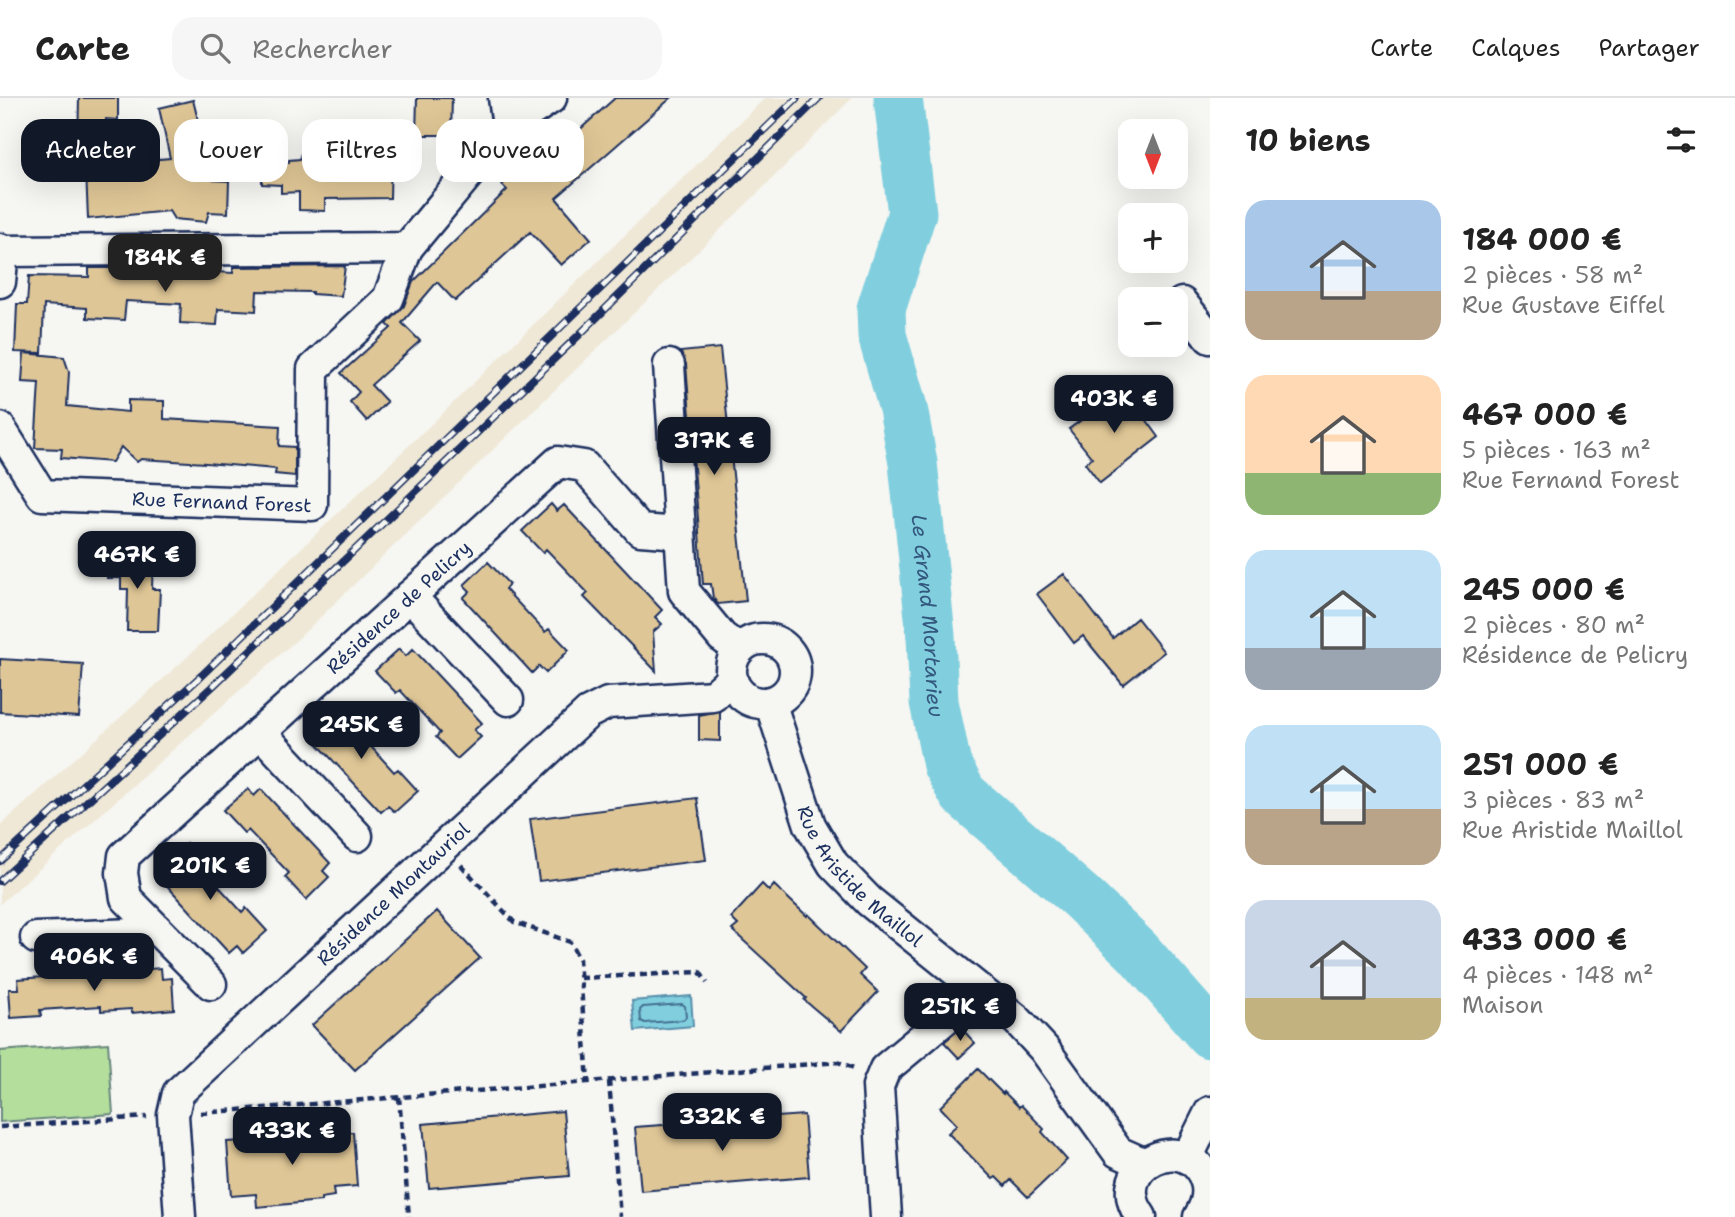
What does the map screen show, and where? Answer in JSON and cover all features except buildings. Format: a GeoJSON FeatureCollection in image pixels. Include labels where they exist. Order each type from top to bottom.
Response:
{"type":"FeatureCollection","features":[{"type":"Feature","properties":{"kind":"street"},"geometry":{"type":"LineString","coordinates":[[0,282],[1,250],[407,248],[506,112],[551,98]]}},
{"type":"Feature","properties":{"kind":"street","name":"Rue Fernand Forest"},"geometry":{"type":"LineString","coordinates":[[0,428],[42,495],[312,505],[313,369],[388,299],[407,248]]}},
{"type":"Feature","properties":{"kind":"street"},"geometry":{"type":"LineString","coordinates":[[1188,310],[1210,338]]}},
{"type":"Feature","properties":{"kind":"street"},"geometry":{"type":"LineString","coordinates":[[668,365],[684,591],[722,637],[739,649]]}},
{"type":"Feature","properties":{"kind":"street","name":"Résidence de Pelicry"},"geometry":{"type":"LineString","coordinates":[[211,984],[126,898],[121,873],[124,856],[558,462],[584,466],[640,530],[680,533]]}},
{"type":"Feature","properties":{"kind":"street"},"geometry":{"type":"LineString","coordinates":[[410,596],[508,700]]}},
{"type":"Feature","properties":{"kind":"street"},"geometry":{"type":"LineString","coordinates":[[763,639],[776,641],[785,647],[795,665],[791,686],[778,699],[770,702],[748,699],[732,679],[733,659],[739,649],[752,641],[763,639]]}},
{"type":"Feature","properties":{"kind":"street","name":"Résidence Montauriol"},"geometry":{"type":"LineString","coordinates":[[180,1217],[173,1115],[178,1093],[588,713],[608,703],[713,696],[732,679]]}},
{"type":"Feature","properties":{"kind":"street","name":"Rue Aristide Maillol"},"geometry":{"type":"LineString","coordinates":[[770,702],[810,825],[833,864],[869,901],[1017,1020],[1044,1049],[1118,1152],[1145,1164]]}},
{"type":"Feature","properties":{"kind":"street"},"geometry":{"type":"LineString","coordinates":[[260,732],[356,836]]}},
{"type":"Feature","properties":{"kind":"street"},"geometry":{"type":"LineString","coordinates":[[36,937],[134,934],[149,922]]}},
{"type":"Feature","properties":{"kind":"street"},"geometry":{"type":"LineString","coordinates":[[886,1217],[878,1086],[881,1077],[885,1069],[980,990]]}},
{"type":"Feature","properties":{"kind":"street"},"geometry":{"type":"LineString","coordinates":[[1187,1158],[1210,1112]]}},
{"type":"Feature","properties":{"kind":"street"},"geometry":{"type":"LineString","coordinates":[[1141,1217],[1134,1204],[1132,1190],[1136,1176],[1145,1164],[1165,1155],[1187,1158],[1200,1169],[1207,1184],[1207,1200],[1199,1217]]}},
{"type":"Feature","properties":{"kind":"path"},"geometry":{"type":"LineString","coordinates":[[444,847],[514,922],[570,942],[579,959],[588,1082]]}},
{"type":"Feature","properties":{"kind":"path"},"geometry":{"type":"LineString","coordinates":[[580,978],[700,972],[707,983]]}},
{"type":"Feature","properties":{"kind":"path"},"geometry":{"type":"LineString","coordinates":[[0,1128],[838,1062],[881,1077]]}},
{"type":"Feature","properties":{"kind":"path"},"geometry":{"type":"LineString","coordinates":[[609,1080],[620,1217]]}},
{"type":"Feature","properties":{"kind":"path"},"geometry":{"type":"LineString","coordinates":[[399,1097],[409,1217]]}},
{"type":"Feature","properties":{"kind":"shaded area"},"geometry":{"type":"Polygon","coordinates":[[[765,98],[852,98],[763,188],[302,635],[0,904],[0,826],[184,660],[445,411],[765,98]]]}},
{"type":"Feature","properties":{"kind":"green space"},"geometry":{"type":"Polygon","coordinates":[[[108,1043],[113,1114],[0,1122],[0,1051],[108,1043]]]}},
{"type":"Feature","properties":{"kind":"water"},"geometry":{"type":"Polygon","coordinates":[[[691,996],[693,1026],[635,1031],[632,1001],[691,996]]]}},
{"type":"Feature","properties":{"kind":"waterway","name":"Le Grand Mortarieu"},"geometry":{"type":"LineString","coordinates":[[898,98],[912,213],[881,309],[882,335],[903,408],[913,463],[931,636],[934,702],[947,765],[963,794],[1082,898],[1137,951],[1210,1034]]}},
{"type":"Feature","properties":{"kind":"railway"},"geometry":{"type":"LineString","coordinates":[[0,861],[202,675],[797,98]]}},
{"type":"Feature","properties":{"kind":"railway"},"geometry":{"type":"LineString","coordinates":[[0,881],[214,685],[579,335],[819,98]]}}]}
